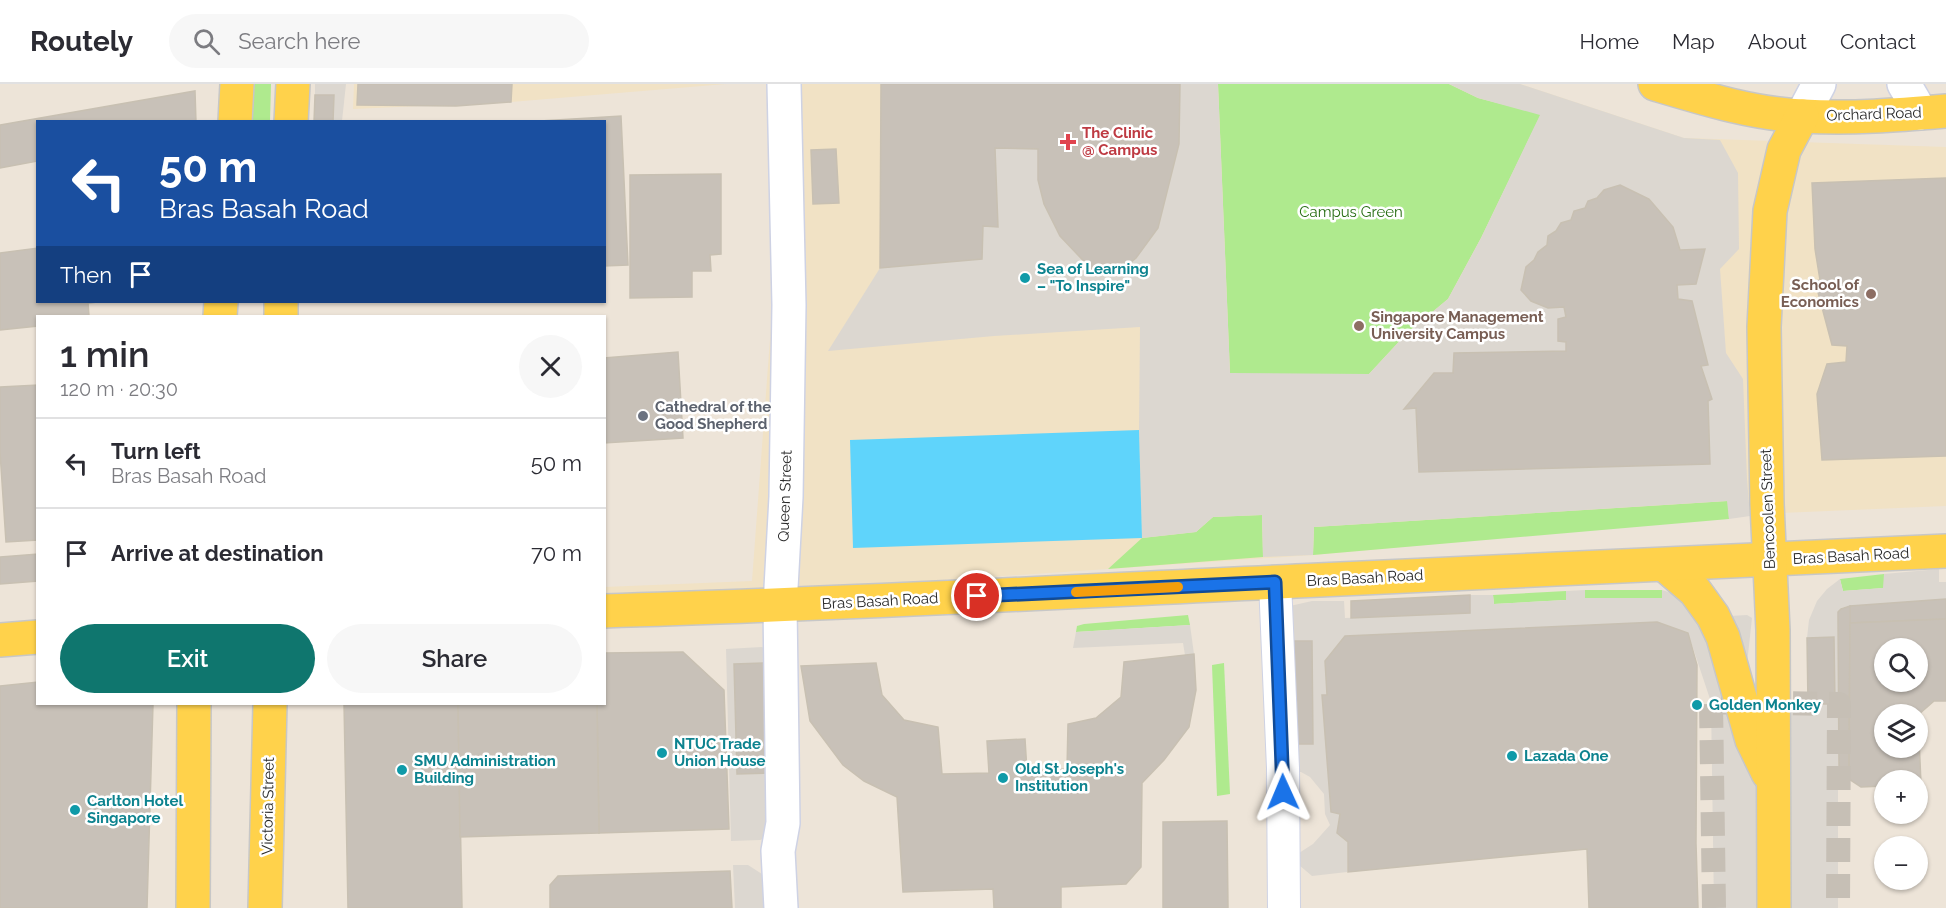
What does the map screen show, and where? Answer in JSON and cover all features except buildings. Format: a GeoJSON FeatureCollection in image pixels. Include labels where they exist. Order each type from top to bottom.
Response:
{"type":"FeatureCollection","features":[{"type":"Feature","properties":{"kind":"main road"},"geometry":{"type":"LineString","coordinates":[[235,120],[237,84]]}},
{"type":"Feature","properties":{"kind":"main road"},"geometry":{"type":"LineString","coordinates":[[291,120],[293,84]]}},
{"type":"Feature","properties":{"kind":"main road","name":"Orchard Road"},"geometry":{"type":"LineString","coordinates":[[1655,84],[1756,110],[1802,116],[1934,112]]}},
{"type":"Feature","properties":{"kind":"main road","name":"Bencoolen Street"},"geometry":{"type":"LineString","coordinates":[[1774,908],[1773,630],[1764,327],[1770,211],[1784,150],[1802,116]]}},
{"type":"Feature","properties":{"kind":"main road","name":"Bras Basah Road"},"geometry":{"type":"LineString","coordinates":[[606,612],[1666,566],[1946,551]]}},
{"type":"Feature","properties":{"kind":"main road"},"geometry":{"type":"LineString","coordinates":[[1666,566],[1695,591],[1713,616],[1723,637],[1752,740],[1773,784]]}},
{"type":"Feature","properties":{"kind":"main road"},"geometry":{"type":"LineString","coordinates":[[0,640],[36,637]]}},
{"type":"Feature","properties":{"kind":"main road"},"geometry":{"type":"LineString","coordinates":[[193,908],[194,705]]}},
{"type":"Feature","properties":{"kind":"main road","name":"Victoria Street"},"geometry":{"type":"LineString","coordinates":[[265,908],[270,705]]}},
{"type":"Feature","properties":{"kind":"street","name":"Queen Street"},"geometry":{"type":"LineString","coordinates":[[781,908],[778,851],[783,823],[780,606],[786,497],[789,305],[784,84]]}},
{"type":"Feature","properties":{"kind":"street"},"geometry":{"type":"LineString","coordinates":[[1802,116],[1819,84]]}},
{"type":"Feature","properties":{"kind":"street"},"geometry":{"type":"LineString","coordinates":[[1904,84],[1934,112]]}},
{"type":"Feature","properties":{"kind":"street"},"geometry":{"type":"LineString","coordinates":[[1275,582],[1283,772],[1284,908]]}},
{"type":"Feature","properties":{"kind":"shaded area"},"geometry":{"type":"Polygon","coordinates":[[[315,84],[346,84],[342,120],[333,120],[334,96],[315,95],[315,84]]]}},
{"type":"Feature","properties":{"kind":"shaded area"},"geometry":{"type":"Polygon","coordinates":[[[354,84],[726,84],[511,102],[353,109],[354,84]]]}},
{"type":"Feature","properties":{"kind":"shaded area","name":"Singapore Management University Campus"},"geometry":{"type":"Polygon","coordinates":[[[789,84],[1520,84],[1684,138],[1946,147],[1946,506],[1781,513],[1313,555],[916,582],[796,594],[606,603],[606,587],[752,581],[789,84]]]}},
{"type":"Feature","properties":{"kind":"shaded area"},"geometry":{"type":"Polygon","coordinates":[[[1180,84],[1218,84],[1230,373],[1369,374],[1407,333],[1448,299],[1481,238],[1540,115],[1478,98],[1449,84],[1520,84],[1684,138],[1720,140],[1738,173],[1739,249],[1720,269],[1726,353],[1743,379],[1750,516],[1729,519],[1727,501],[1314,527],[1313,555],[1263,557],[1262,515],[1213,517],[1196,532],[1142,538],[1139,430],[1140,327],[994,336],[828,351],[880,268],[982,259],[983,226],[998,226],[995,148],[1038,149],[1038,180],[1044,204],[1060,236],[1095,272],[1118,273],[1136,258],[1158,228],[1179,144],[1180,84]],[[1620,185],[1604,190],[1597,198],[1588,201],[1585,208],[1574,211],[1571,220],[1561,223],[1556,231],[1548,236],[1547,245],[1526,267],[1521,290],[1531,301],[1548,308],[1564,307],[1566,317],[1558,319],[1558,341],[1566,342],[1566,351],[1454,353],[1453,373],[1434,373],[1405,409],[1416,408],[1419,472],[1709,464],[1708,401],[1711,399],[1701,366],[1708,365],[1692,301],[1678,299],[1677,285],[1696,283],[1705,249],[1680,250],[1673,227],[1649,199],[1620,185]]]}},
{"type":"Feature","properties":{"kind":"shaded area"},"geometry":{"type":"Polygon","coordinates":[[[1939,569],[1939,582],[1946,582],[1946,619],[1849,606],[1841,608],[1838,612],[1838,908],[1714,908],[1711,702],[1688,633],[1657,622],[1345,636],[1325,661],[1327,695],[1322,695],[1331,812],[1340,814],[1337,832],[1348,842],[1347,872],[1312,876],[1299,865],[1299,853],[1313,844],[1330,825],[1325,814],[1324,794],[1310,777],[1301,772],[1283,772],[1290,606],[1312,601],[1344,601],[1345,618],[1470,613],[1470,595],[1493,595],[1494,604],[1566,600],[1566,591],[1585,590],[1585,598],[1662,598],[1662,590],[1681,596],[1693,606],[1735,703],[1834,704],[1834,637],[1807,638],[1809,620],[1817,601],[1840,579],[1843,591],[1883,588],[1884,574],[1939,569]],[[1293,641],[1294,744],[1312,744],[1312,641],[1293,641]]]}},
{"type":"Feature","properties":{"kind":"shaded area"},"geometry":{"type":"Polygon","coordinates":[[[1747,615],[1752,618],[1745,682],[1730,616],[1747,615]]]}},
{"type":"Feature","properties":{"kind":"shaded area"},"geometry":{"type":"Polygon","coordinates":[[[1190,625],[1194,654],[1185,655],[1183,643],[1073,648],[1076,632],[1190,625]]]}},
{"type":"Feature","properties":{"kind":"shaded area"},"geometry":{"type":"Polygon","coordinates":[[[762,647],[771,652],[771,836],[760,840],[731,841],[726,649],[762,647]],[[764,663],[734,664],[737,774],[767,773],[764,663]]]}},
{"type":"Feature","properties":{"kind":"shaded area"},"geometry":{"type":"Polygon","coordinates":[[[733,865],[748,865],[762,874],[767,884],[768,908],[735,908],[733,865]]]}},
{"type":"Feature","properties":{"kind":"green space"},"geometry":{"type":"Polygon","coordinates":[[[246,84],[271,84],[270,120],[246,120],[246,84]]]}},
{"type":"Feature","properties":{"kind":"green space","name":"Campus Green"},"geometry":{"type":"Polygon","coordinates":[[[1218,84],[1449,84],[1478,98],[1541,114],[1481,238],[1448,299],[1407,333],[1369,374],[1230,374],[1218,84]]]}},
{"type":"Feature","properties":{"kind":"green space"},"geometry":{"type":"Polygon","coordinates":[[[1728,501],[1729,519],[1313,555],[1314,527],[1728,501]]]}},
{"type":"Feature","properties":{"kind":"green space"},"geometry":{"type":"Polygon","coordinates":[[[1262,515],[1263,557],[1108,569],[1142,538],[1196,532],[1213,517],[1262,515]]]}},
{"type":"Feature","properties":{"kind":"green space"},"geometry":{"type":"Polygon","coordinates":[[[1884,574],[1884,588],[1843,591],[1840,579],[1884,574]]]}},
{"type":"Feature","properties":{"kind":"green space"},"geometry":{"type":"Polygon","coordinates":[[[1585,590],[1662,590],[1662,598],[1585,598],[1585,590]]]}},
{"type":"Feature","properties":{"kind":"green space"},"geometry":{"type":"Polygon","coordinates":[[[1566,591],[1566,600],[1494,604],[1493,595],[1566,591]]]}},
{"type":"Feature","properties":{"kind":"green space"},"geometry":{"type":"Polygon","coordinates":[[[1188,615],[1190,625],[1076,632],[1077,626],[1084,624],[1188,615]]]}},
{"type":"Feature","properties":{"kind":"green space"},"geometry":{"type":"Polygon","coordinates":[[[1224,663],[1230,794],[1217,796],[1212,665],[1224,663]]]}},
{"type":"Feature","properties":{"kind":"water"},"geometry":{"type":"Polygon","coordinates":[[[1139,430],[1142,538],[853,548],[850,440],[1139,430]]]}},
{"type":"Feature","properties":{"kind":"tunnel"},"geometry":{"type":"LineString","coordinates":[[1714,908],[1711,702],[1839,704],[1838,908]]}},
{"type":"Feature","properties":{"kind":"slow traffic"},"geometry":{"type":"LineString","coordinates":[[1076,592],[1178,587]]}},
{"type":"Feature","properties":{"kind":"place","name":"The Clinic @ Campus"},"geometry":{"type":"Point","coordinates":[1068,142]}},
{"type":"Feature","properties":{"kind":"place","name":"Sea of Learning – \"To Inspire\""},"geometry":{"type":"Point","coordinates":[1025,278]}},
{"type":"Feature","properties":{"kind":"place","name":"School of Economics"},"geometry":{"type":"Point","coordinates":[1871,294]}},
{"type":"Feature","properties":{"kind":"place","name":"Singapore Management University Campus"},"geometry":{"type":"Point","coordinates":[1359,326]}},
{"type":"Feature","properties":{"kind":"place","name":"Cathedral of the Good Shepherd"},"geometry":{"type":"Point","coordinates":[643,416]}},
{"type":"Feature","properties":{"kind":"place","name":"Golden Monkey"},"geometry":{"type":"Point","coordinates":[1697,705]}},
{"type":"Feature","properties":{"kind":"place","name":"NTUC Trade Union House"},"geometry":{"type":"Point","coordinates":[662,753]}},
{"type":"Feature","properties":{"kind":"place","name":"Lazada One"},"geometry":{"type":"Point","coordinates":[1512,756]}},
{"type":"Feature","properties":{"kind":"place","name":"SMU Administration Building"},"geometry":{"type":"Point","coordinates":[402,770]}},
{"type":"Feature","properties":{"kind":"place","name":"Old St Joseph's Institution"},"geometry":{"type":"Point","coordinates":[1003,778]}},
{"type":"Feature","properties":{"kind":"place","name":"Carlton Hotel Singapore"},"geometry":{"type":"Point","coordinates":[75,810]}},
{"type":"Feature","properties":{"kind":"route"},"geometry":{"type":"LineString","coordinates":[[977,596],[1275,582],[1283,792]]}}]}
